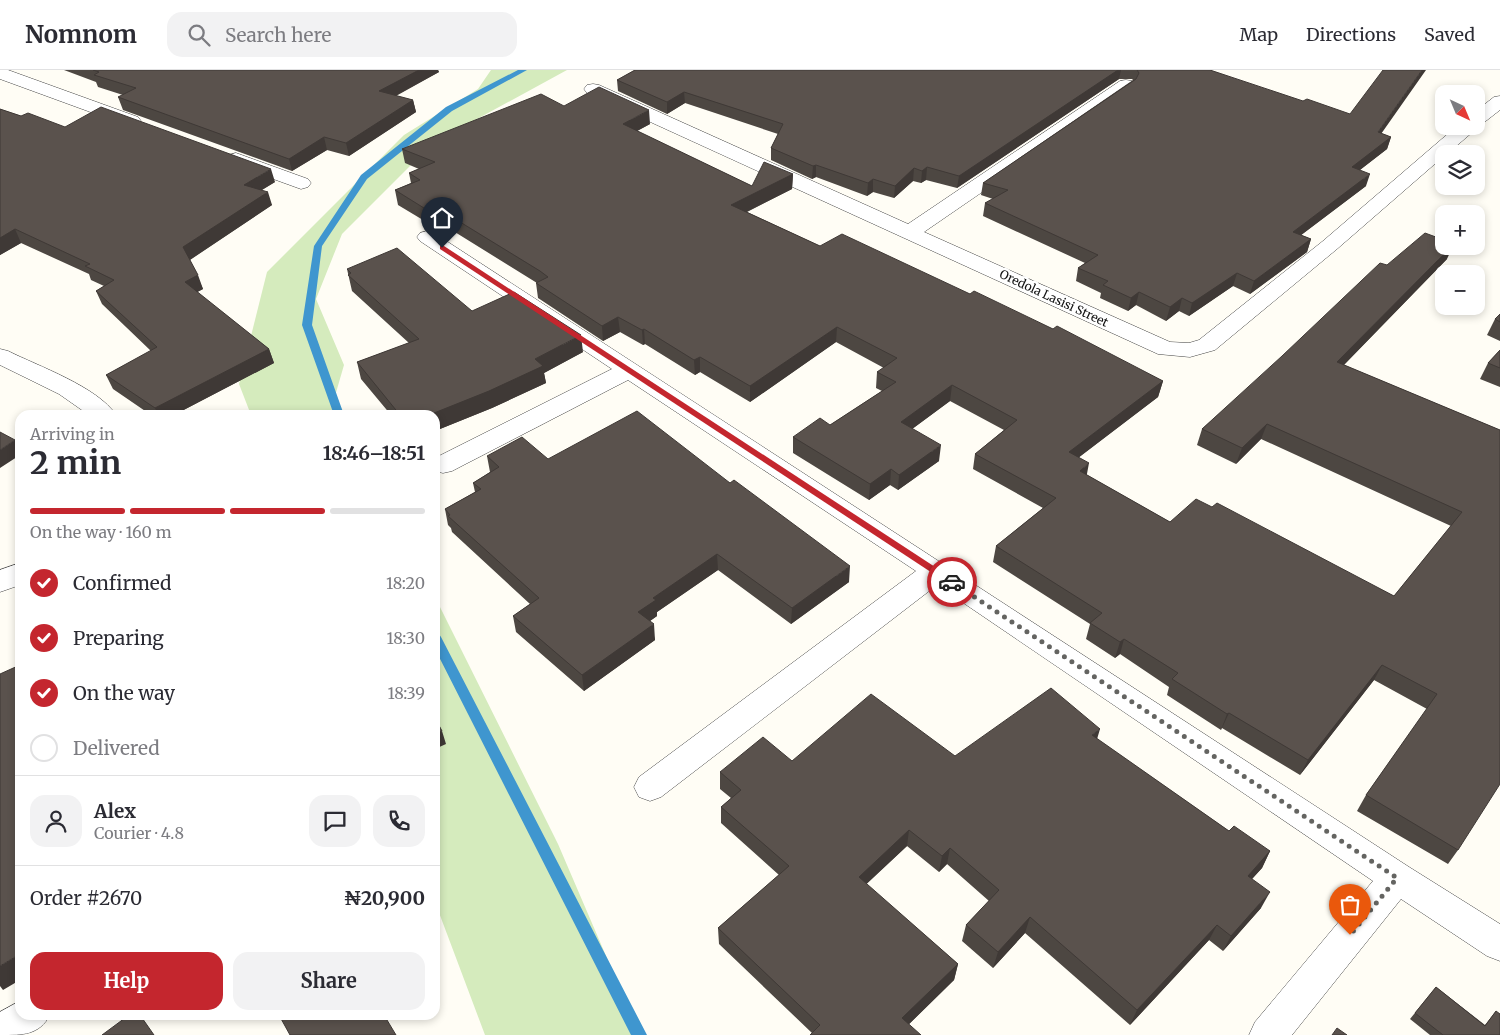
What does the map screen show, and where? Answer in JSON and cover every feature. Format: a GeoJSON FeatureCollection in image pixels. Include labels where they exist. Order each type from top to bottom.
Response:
{"type":"FeatureCollection","features":[{"type":"Feature","properties":{"kind":"street"},"geometry":{"type":"LineString","coordinates":[[0,73],[146,126]]}},
{"type":"Feature","properties":{"kind":"street"},"geometry":{"type":"LineString","coordinates":[[910,232],[1126,85]]}},
{"type":"Feature","properties":{"kind":"street","name":"Oredola Lasisi Street"},"geometry":{"type":"LineString","coordinates":[[592,90],[1166,349],[1190,350],[1207,345],[1330,245],[1458,135]]}},
{"type":"Feature","properties":{"kind":"street"},"geometry":{"type":"LineString","coordinates":[[1485,113],[1500,101]]}},
{"type":"Feature","properties":{"kind":"street"},"geometry":{"type":"LineString","coordinates":[[219,153],[301,183]]}},
{"type":"Feature","properties":{"kind":"street"},"geometry":{"type":"LineString","coordinates":[[427,237],[936,571],[1397,878],[1500,944]]}},
{"type":"Feature","properties":{"kind":"street"},"geometry":{"type":"LineString","coordinates":[[0,356],[68,390],[98,410]]}},
{"type":"Feature","properties":{"kind":"street"},"geometry":{"type":"LineString","coordinates":[[443,465],[628,370]]}},
{"type":"Feature","properties":{"kind":"street"},"geometry":{"type":"LineString","coordinates":[[650,787],[936,571]]}},
{"type":"Feature","properties":{"kind":"street"},"geometry":{"type":"LineString","coordinates":[[0,582],[15,575]]}},
{"type":"Feature","properties":{"kind":"street"},"geometry":{"type":"LineString","coordinates":[[1268,1035],[1397,878]]}},
{"type":"Feature","properties":{"kind":"street"},"geometry":{"type":"LineString","coordinates":[[0,1032],[22,1020]]}},
{"type":"Feature","properties":{"kind":"green space"},"geometry":{"type":"Polygon","coordinates":[[[491,70],[567,70],[433,143],[342,234],[316,299],[344,365],[335,396],[342,410],[249,410],[239,384],[267,272],[404,135],[478,89],[491,70]]]}},
{"type":"Feature","properties":{"kind":"green space"},"geometry":{"type":"Polygon","coordinates":[[[440,607],[558,844],[640,1035],[485,1035],[440,915],[440,607]]]}},
{"type":"Feature","properties":{"kind":"building"},"geometry":{"type":"Polygon","coordinates":[[[93,70],[419,70],[379,91],[413,100],[346,143],[324,137],[289,159],[118,97],[136,88],[94,75],[99,72],[93,70]]]}},
{"type":"Feature","properties":{"kind":"building"},"geometry":{"type":"Polygon","coordinates":[[[635,70],[1118,70],[959,176],[927,167],[922,171],[914,168],[895,186],[873,179],[868,183],[816,165],[813,166],[771,148],[783,124],[684,92],[667,102],[617,80],[635,70]]]}},
{"type":"Feature","properties":{"kind":"building"},"geometry":{"type":"Polygon","coordinates":[[[1137,70],[1210,70],[1303,101],[1307,99],[1350,114],[1383,70],[1422,70],[1378,132],[1391,137],[1352,167],[1370,174],[1293,232],[1311,239],[1254,281],[1237,273],[1192,303],[1182,298],[1170,307],[1139,292],[1131,298],[1103,285],[1108,281],[1078,268],[1098,255],[985,203],[1008,190],[983,183],[1136,79],[1139,73],[1137,70]]]}},
{"type":"Feature","properties":{"kind":"building"},"geometry":{"type":"Polygon","coordinates":[[[599,87],[649,110],[623,124],[752,186],[764,162],[793,174],[731,205],[820,246],[842,234],[970,294],[974,291],[1053,329],[1057,326],[1163,381],[1069,452],[1089,463],[1080,471],[1170,522],[1196,499],[1212,507],[1217,503],[1394,596],[1462,512],[1267,424],[1242,448],[1202,429],[1380,263],[1387,265],[1425,233],[1435,237],[1435,255],[1443,255],[1337,362],[1500,430],[1500,784],[1458,850],[1366,795],[1437,694],[1382,665],[1308,760],[1229,713],[1227,714],[1172,679],[1178,673],[1124,639],[1120,642],[1090,623],[1102,613],[996,546],[1056,498],[975,454],[1017,420],[952,385],[901,422],[941,445],[899,475],[891,469],[870,484],[793,437],[820,418],[830,425],[896,382],[877,372],[897,358],[837,327],[750,386],[700,357],[694,360],[644,329],[642,330],[618,317],[602,326],[536,283],[548,277],[540,271],[447,214],[440,218],[395,190],[420,180],[409,173],[435,162],[402,149],[541,94],[564,106],[599,87]]]}},
{"type":"Feature","properties":{"kind":"building"},"geometry":{"type":"Polygon","coordinates":[[[101,107],[271,169],[244,185],[268,192],[183,247],[198,275],[185,282],[269,349],[155,408],[106,375],[157,347],[96,291],[114,280],[85,266],[90,264],[15,229],[0,238],[0,109],[21,116],[28,113],[65,127],[101,107]]]}},
{"type":"Feature","properties":{"kind":"building"},"geometry":{"type":"Polygon","coordinates":[[[397,248],[472,311],[514,292],[581,335],[535,359],[543,366],[489,391],[440,411],[396,410],[357,362],[419,339],[348,275],[351,273],[347,269],[397,248]]]}},
{"type":"Feature","properties":{"kind":"building"},"geometry":{"type":"Polygon","coordinates":[[[1500,314],[1500,322],[1495,319],[1500,314]]]}},
{"type":"Feature","properties":{"kind":"building"},"geometry":{"type":"Polygon","coordinates":[[[1500,350],[1500,368],[1488,363],[1500,350]]]}},
{"type":"Feature","properties":{"kind":"building"},"geometry":{"type":"Polygon","coordinates":[[[637,411],[730,483],[734,480],[850,566],[792,608],[717,554],[653,598],[656,600],[638,612],[654,624],[582,675],[513,616],[539,598],[448,516],[450,515],[445,509],[481,489],[473,483],[499,467],[487,456],[522,437],[548,459],[637,411]]]}},
{"type":"Feature","properties":{"kind":"building"},"geometry":{"type":"Polygon","coordinates":[[[0,432],[15,440],[0,450],[0,432]]]}},
{"type":"Feature","properties":{"kind":"building"},"geometry":{"type":"Polygon","coordinates":[[[15,667],[15,957],[0,966],[0,674],[15,667]]]}},
{"type":"Feature","properties":{"kind":"building"},"geometry":{"type":"Polygon","coordinates":[[[1051,688],[1100,729],[1092,735],[1229,831],[1234,826],[1270,851],[1248,876],[1270,892],[1231,936],[1217,925],[1137,1010],[1030,917],[998,952],[966,925],[999,890],[950,848],[942,856],[909,830],[859,877],[958,964],[902,1018],[921,1035],[810,1035],[820,1025],[718,928],[789,866],[721,807],[741,790],[720,772],[763,737],[792,761],[871,694],[955,756],[1051,688]]]}},
{"type":"Feature","properties":{"kind":"building"},"geometry":{"type":"Polygon","coordinates":[[[1436,987],[1485,1026],[1496,1011],[1500,1014],[1500,1035],[1443,1035],[1415,1013],[1436,987]]]}},
{"type":"Feature","properties":{"kind":"building"},"geometry":{"type":"Polygon","coordinates":[[[122,1020],[144,1020],[154,1035],[102,1035],[122,1020]]]}},
{"type":"Feature","properties":{"kind":"building"},"geometry":{"type":"Polygon","coordinates":[[[282,1020],[387,1020],[396,1035],[290,1035],[282,1020]]]}},
{"type":"Feature","properties":{"kind":"building"},"geometry":{"type":"Polygon","coordinates":[[[1337,1028],[1347,1035],[1332,1035],[1337,1028]]]}},
{"type":"Feature","properties":{"kind":"waterway"},"geometry":{"type":"LineString","coordinates":[[337,410],[307,325],[318,246],[364,177],[449,109],[523,70]]}},
{"type":"Feature","properties":{"kind":"waterway"},"geometry":{"type":"LineString","coordinates":[[440,647],[639,1035]]}},
{"type":"Feature","properties":{"kind":"way so far"},"geometry":{"type":"LineString","coordinates":[[952,582],[1397,878],[1350,935]]}},
{"type":"Feature","properties":{"kind":"route"},"geometry":{"type":"LineString","coordinates":[[442,248],[952,582]]}}]}
